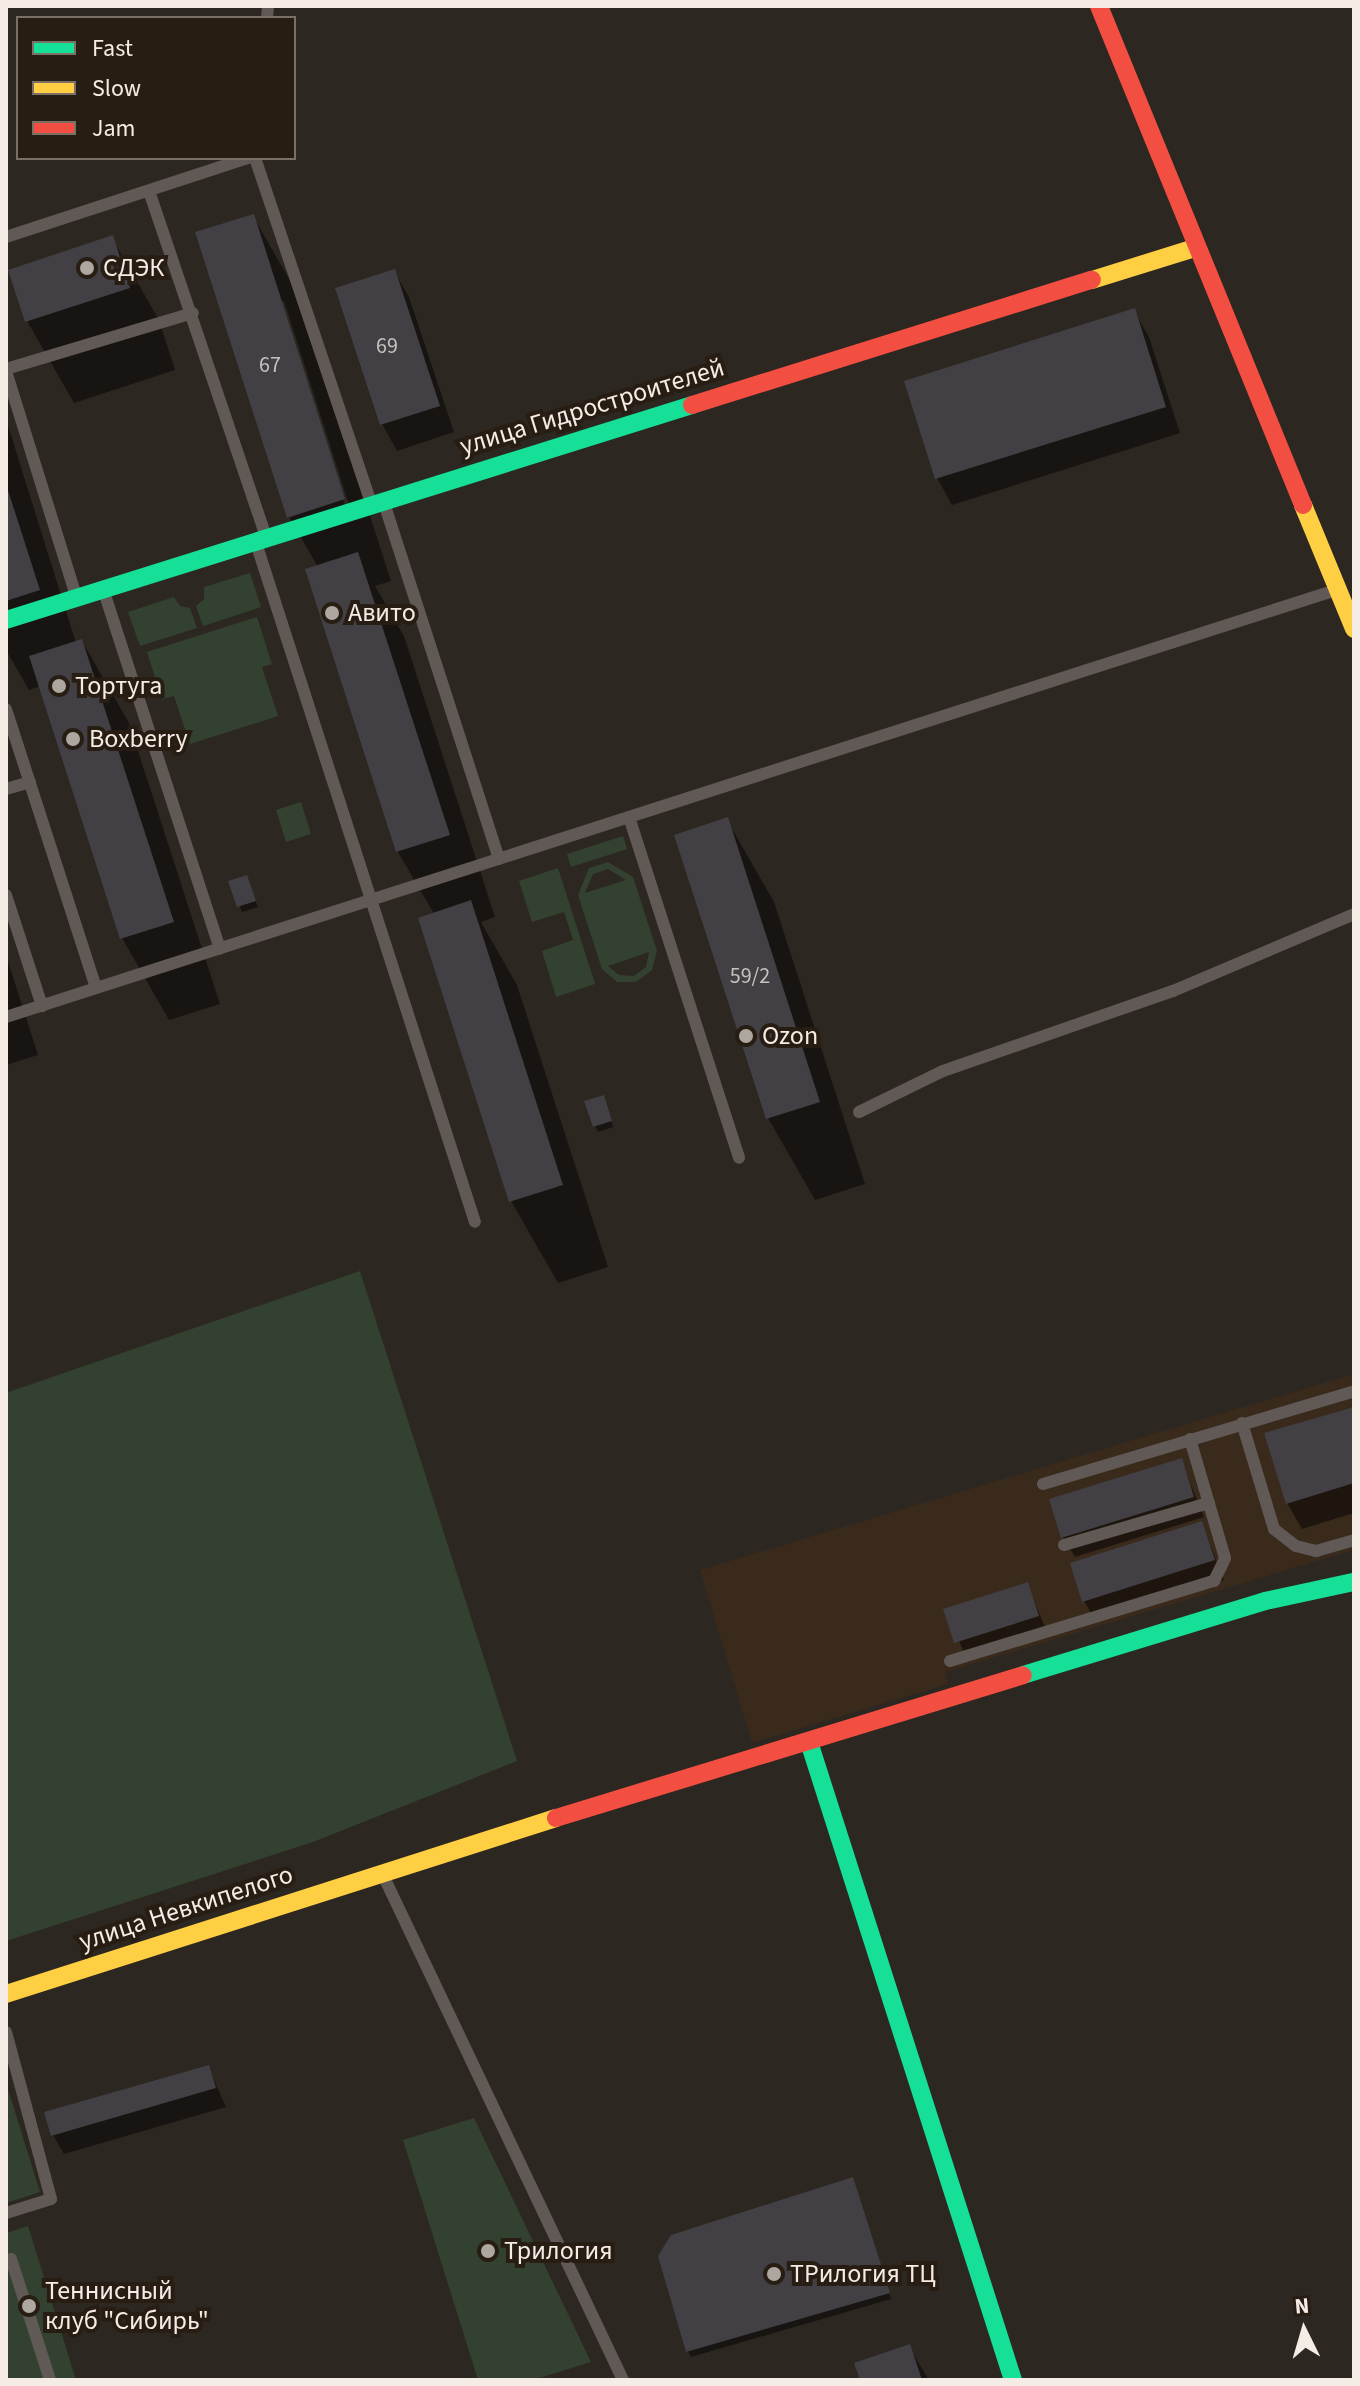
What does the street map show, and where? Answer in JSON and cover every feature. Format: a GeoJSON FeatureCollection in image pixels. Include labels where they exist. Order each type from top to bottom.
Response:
{"type":"FeatureCollection","features":[{"type":"Feature","properties":{"kind":"street"},"geometry":{"type":"LineString","coordinates":[[1099,6],[1195,248],[1354,629]]}},
{"type":"Feature","properties":{"kind":"street","name":"улица Гидростроителей"},"geometry":{"type":"LineString","coordinates":[[6,620],[377,500],[1195,248]]}},
{"type":"Feature","properties":{"kind":"street","name":"улица Невкипелого"},"geometry":{"type":"LineString","coordinates":[[6,1994],[381,1872],[1265,1601],[1354,1582]]}},
{"type":"Feature","properties":{"kind":"street"},"geometry":{"type":"LineString","coordinates":[[809,1742],[1013,2380]]}},
{"type":"Feature","properties":{"kind":"lane"},"geometry":{"type":"LineString","coordinates":[[6,237],[242,160]]}},
{"type":"Feature","properties":{"kind":"lane"},"geometry":{"type":"LineString","coordinates":[[256,160],[377,500],[499,859]]}},
{"type":"Feature","properties":{"kind":"lane"},"geometry":{"type":"LineString","coordinates":[[149,191],[193,313],[371,900],[475,1222]]}},
{"type":"Feature","properties":{"kind":"lane"},"geometry":{"type":"LineString","coordinates":[[76,597],[6,370],[193,313]]}},
{"type":"Feature","properties":{"kind":"lane"},"geometry":{"type":"LineString","coordinates":[[103,589],[220,949]]}},
{"type":"Feature","properties":{"kind":"lane"},"geometry":{"type":"LineString","coordinates":[[6,1017],[1337,590]]}},
{"type":"Feature","properties":{"kind":"lane"},"geometry":{"type":"LineString","coordinates":[[6,709],[10,732],[30,782],[96,988]]}},
{"type":"Feature","properties":{"kind":"lane"},"geometry":{"type":"LineString","coordinates":[[6,789],[30,782]]}},
{"type":"Feature","properties":{"kind":"lane"},"geometry":{"type":"LineString","coordinates":[[629,817],[739,1158]]}},
{"type":"Feature","properties":{"kind":"lane"},"geometry":{"type":"LineString","coordinates":[[6,895],[42,1006]]}},
{"type":"Feature","properties":{"kind":"lane"},"geometry":{"type":"LineString","coordinates":[[859,1112],[943,1071],[1173,991],[1354,914]]}},
{"type":"Feature","properties":{"kind":"lane"},"geometry":{"type":"LineString","coordinates":[[1043,1484],[1354,1391]]}},
{"type":"Feature","properties":{"kind":"lane"},"geometry":{"type":"LineString","coordinates":[[1242,1423],[1274,1529],[1296,1546],[1316,1551],[1354,1540]]}},
{"type":"Feature","properties":{"kind":"lane"},"geometry":{"type":"LineString","coordinates":[[950,1661],[1214,1581],[1225,1558],[1190,1439]]}},
{"type":"Feature","properties":{"kind":"lane"},"geometry":{"type":"LineString","coordinates":[[1064,1545],[1209,1503]]}},
{"type":"Feature","properties":{"kind":"lane"},"geometry":{"type":"LineString","coordinates":[[381,1872],[623,2380]]}},
{"type":"Feature","properties":{"kind":"lane"},"geometry":{"type":"LineString","coordinates":[[6,2032],[51,2199],[6,2213]]}},
{"type":"Feature","properties":{"kind":"lane"},"geometry":{"type":"LineString","coordinates":[[6,2260],[11,2259],[50,2380]]}},
{"type":"Feature","properties":{"kind":"shaded area"},"geometry":{"type":"Polygon","coordinates":[[[1354,1374],[1354,1550],[945,1672],[948,1684],[752,1743],[700,1570],[1354,1374]]]}},
{"type":"Feature","properties":{"kind":"green space"},"geometry":{"type":"Polygon","coordinates":[[[250,573],[261,607],[203,626],[196,606],[204,599],[204,587],[250,573]]]}},
{"type":"Feature","properties":{"kind":"green space"},"geometry":{"type":"Polygon","coordinates":[[[174,597],[180,606],[190,608],[197,628],[140,646],[128,612],[174,597]]]}},
{"type":"Feature","properties":{"kind":"green space"},"geometry":{"type":"Polygon","coordinates":[[[257,617],[272,664],[262,667],[278,716],[190,744],[174,696],[162,699],[147,652],[257,617]]]}},
{"type":"Feature","properties":{"kind":"green space"},"geometry":{"type":"Polygon","coordinates":[[[301,802],[311,834],[286,842],[276,810],[301,802]]]}},
{"type":"Feature","properties":{"kind":"green space"},"geometry":{"type":"Polygon","coordinates":[[[623,836],[627,849],[571,867],[567,854],[623,836]]]}},
{"type":"Feature","properties":{"kind":"green space"},"geometry":{"type":"Polygon","coordinates":[[[608,862],[633,877],[657,951],[652,970],[636,982],[617,982],[602,969],[578,895],[589,868],[608,862]],[[608,869],[593,874],[585,893],[626,880],[608,869]],[[649,952],[608,966],[619,975],[634,976],[646,967],[649,952]]]}},
{"type":"Feature","properties":{"kind":"green space"},"geometry":{"type":"Polygon","coordinates":[[[558,868],[595,984],[556,997],[542,951],[573,940],[564,912],[532,922],[519,881],[558,868]]]}},
{"type":"Feature","properties":{"kind":"green space"},"geometry":{"type":"Polygon","coordinates":[[[360,1271],[517,1761],[313,1842],[6,1941],[6,1393],[360,1271]]]}},
{"type":"Feature","properties":{"kind":"green space"},"geometry":{"type":"Polygon","coordinates":[[[6,2083],[40,2192],[6,2203],[6,2083]]]}},
{"type":"Feature","properties":{"kind":"green space","name":"Трилогия"},"geometry":{"type":"Polygon","coordinates":[[[474,2118],[591,2362],[533,2380],[478,2380],[403,2140],[474,2118]]]}},
{"type":"Feature","properties":{"kind":"green space","name":"Теннисный клуб \"Сибирь\""},"geometry":{"type":"Polygon","coordinates":[[[28,2226],[76,2380],[6,2380],[6,2233],[28,2226]]]}},
{"type":"Feature","properties":{"kind":"building"},"geometry":{"type":"Polygon","coordinates":[[[254,214],[345,499],[287,518],[195,232],[254,214]]]}},
{"type":"Feature","properties":{"kind":"building"},"geometry":{"type":"Polygon","coordinates":[[[113,235],[130,288],[25,322],[8,270],[113,235]]]}},
{"type":"Feature","properties":{"kind":"building"},"geometry":{"type":"Polygon","coordinates":[[[395,269],[440,406],[380,425],[335,288],[395,269]]]}},
{"type":"Feature","properties":{"kind":"building"},"geometry":{"type":"Polygon","coordinates":[[[1135,308],[1166,407],[935,479],[904,381],[1135,308]]]}},
{"type":"Feature","properties":{"kind":"building"},"geometry":{"type":"Polygon","coordinates":[[[6,484],[40,590],[6,601],[6,484]]]}},
{"type":"Feature","properties":{"kind":"building"},"geometry":{"type":"Polygon","coordinates":[[[358,552],[450,835],[396,852],[305,569],[358,552]]]}},
{"type":"Feature","properties":{"kind":"building"},"geometry":{"type":"Polygon","coordinates":[[[82,639],[174,922],[120,939],[29,656],[82,639]]]}},
{"type":"Feature","properties":{"kind":"building"},"geometry":{"type":"Polygon","coordinates":[[[728,817],[820,1102],[766,1119],[674,835],[728,817]]]}},
{"type":"Feature","properties":{"kind":"building"},"geometry":{"type":"Polygon","coordinates":[[[247,875],[256,901],[237,907],[228,881],[247,875]]]}},
{"type":"Feature","properties":{"kind":"building"},"geometry":{"type":"Polygon","coordinates":[[[471,900],[563,1185],[509,1202],[418,918],[471,900]]]}},
{"type":"Feature","properties":{"kind":"building"},"geometry":{"type":"Polygon","coordinates":[[[604,1095],[612,1121],[593,1127],[584,1101],[604,1095]]]}},
{"type":"Feature","properties":{"kind":"building"},"geometry":{"type":"Polygon","coordinates":[[[1354,1407],[1354,1483],[1286,1504],[1264,1433],[1354,1407]]]}},
{"type":"Feature","properties":{"kind":"building"},"geometry":{"type":"Polygon","coordinates":[[[1182,1458],[1194,1497],[1061,1538],[1049,1499],[1182,1458]]]}},
{"type":"Feature","properties":{"kind":"building"},"geometry":{"type":"Polygon","coordinates":[[[1202,1521],[1215,1560],[1082,1602],[1070,1563],[1202,1521]]]}},
{"type":"Feature","properties":{"kind":"building"},"geometry":{"type":"Polygon","coordinates":[[[1028,1582],[1039,1616],[954,1643],[943,1609],[1028,1582]]]}},
{"type":"Feature","properties":{"kind":"building"},"geometry":{"type":"Polygon","coordinates":[[[209,2065],[216,2088],[51,2136],[44,2112],[209,2065]]]}},
{"type":"Feature","properties":{"kind":"building","name":"ТРилогия ТЦ"},"geometry":{"type":"Polygon","coordinates":[[[853,2177],[890,2293],[686,2352],[658,2256],[671,2235],[853,2177]]]}},
{"type":"Feature","properties":{"kind":"building"},"geometry":{"type":"Polygon","coordinates":[[[910,2344],[922,2380],[860,2380],[854,2363],[910,2344]]]}},
{"type":"Feature","properties":{"kind":"traffic: fast"},"geometry":{"type":"LineString","coordinates":[[6,620],[692,405]]}},
{"type":"Feature","properties":{"kind":"traffic: fast"},"geometry":{"type":"LineString","coordinates":[[1023,1675],[1265,1601],[1354,1582]]}},
{"type":"Feature","properties":{"kind":"traffic: fast"},"geometry":{"type":"LineString","coordinates":[[809,1742],[1013,2380]]}},
{"type":"Feature","properties":{"kind":"traffic: slow"},"geometry":{"type":"LineString","coordinates":[[1092,280],[1195,248]]}},
{"type":"Feature","properties":{"kind":"traffic: slow"},"geometry":{"type":"LineString","coordinates":[[1303,505],[1354,629]]}},
{"type":"Feature","properties":{"kind":"traffic: slow"},"geometry":{"type":"LineString","coordinates":[[6,1994],[556,1818]]}},
{"type":"Feature","properties":{"kind":"traffic: jam"},"geometry":{"type":"LineString","coordinates":[[1099,6],[1303,505]]}},
{"type":"Feature","properties":{"kind":"traffic: jam"},"geometry":{"type":"LineString","coordinates":[[692,405],[1092,280]]}},
{"type":"Feature","properties":{"kind":"traffic: jam"},"geometry":{"type":"LineString","coordinates":[[556,1818],[1023,1675]]}},
{"type":"Feature","properties":{"kind":"place","name":"СДЭК"},"geometry":{"type":"Point","coordinates":[87,268]}},
{"type":"Feature","properties":{"kind":"place","name":"Авито"},"geometry":{"type":"Point","coordinates":[332,613]}},
{"type":"Feature","properties":{"kind":"place","name":"Тортуга"},"geometry":{"type":"Point","coordinates":[59,686]}},
{"type":"Feature","properties":{"kind":"place","name":"Boxberry"},"geometry":{"type":"Point","coordinates":[73,739]}},
{"type":"Feature","properties":{"kind":"place","name":"Ozon"},"geometry":{"type":"Point","coordinates":[746,1036]}},
{"type":"Feature","properties":{"kind":"place","name":"Трилогия"},"geometry":{"type":"Point","coordinates":[488,2251]}},
{"type":"Feature","properties":{"kind":"place","name":"ТРилогия ТЦ"},"geometry":{"type":"Point","coordinates":[774,2274]}},
{"type":"Feature","properties":{"kind":"place","name":"Теннисный клуб \"Сибирь\""},"geometry":{"type":"Point","coordinates":[29,2306]}}]}
